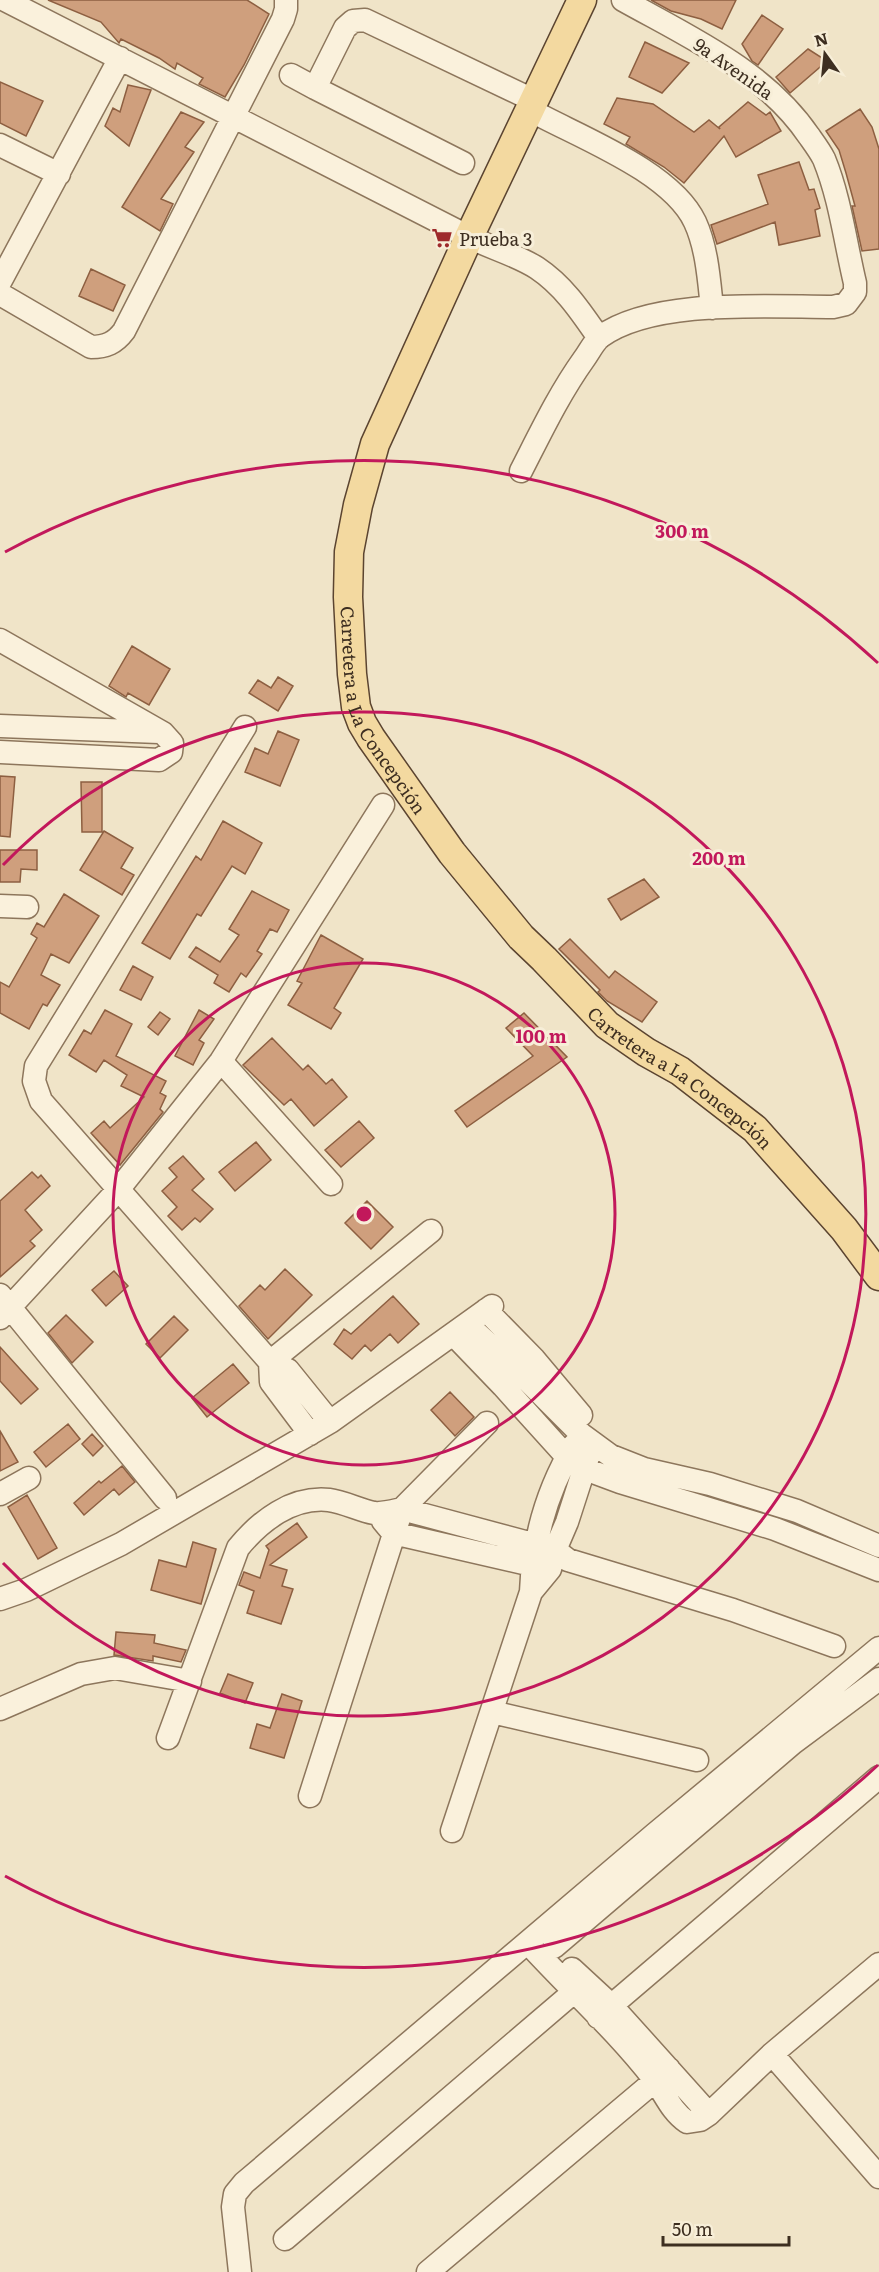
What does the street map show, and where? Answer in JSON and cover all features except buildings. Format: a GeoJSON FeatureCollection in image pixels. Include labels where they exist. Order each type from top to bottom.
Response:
{"type":"FeatureCollection","features":[{"type":"Feature","properties":{"kind":"main road","name":"Carretera a La Concepción"},"geometry":{"type":"LineString","coordinates":[[582,0],[469,237],[375,444],[358,505],[349,552],[348,597],[356,707],[362,723],[452,853],[521,937],[607,1025],[646,1052],[680,1071],[755,1130],[844,1229],[879,1276]]}},
{"type":"Feature","properties":{"kind":"street"},"geometry":{"type":"LineString","coordinates":[[6,0],[469,237],[535,267],[555,282],[577,306],[599,338]]}},
{"type":"Feature","properties":{"kind":"street"},"geometry":{"type":"LineString","coordinates":[[0,294],[91,347],[101,347],[118,339],[283,19],[286,9],[285,0]]}},
{"type":"Feature","properties":{"kind":"street","name":"9a Avenida"},"geometry":{"type":"LineString","coordinates":[[623,0],[708,48],[767,88],[800,122],[823,156],[837,198],[855,283],[855,292],[846,304],[833,307],[712,308]]}},
{"type":"Feature","properties":{"kind":"street"},"geometry":{"type":"LineString","coordinates":[[315,88],[345,28],[353,21],[365,20],[532,105],[649,172],[675,194],[695,222],[705,256],[712,308],[628,322],[599,338],[565,385],[521,471]]}},
{"type":"Feature","properties":{"kind":"street"},"geometry":{"type":"LineString","coordinates":[[0,282],[120,58]]}},
{"type":"Feature","properties":{"kind":"street"},"geometry":{"type":"LineString","coordinates":[[291,75],[463,162]]}},
{"type":"Feature","properties":{"kind":"street"},"geometry":{"type":"LineString","coordinates":[[0,145],[59,174]]}},
{"type":"Feature","properties":{"kind":"street"},"geometry":{"type":"LineString","coordinates":[[0,640],[163,733],[172,743],[171,753],[159,760],[0,752]]}},
{"type":"Feature","properties":{"kind":"street"},"geometry":{"type":"LineString","coordinates":[[0,726],[163,733]]}},
{"type":"Feature","properties":{"kind":"street"},"geometry":{"type":"LineString","coordinates":[[244,727],[36,1066],[33,1081],[41,1101],[118,1191],[270,1362],[288,1370],[330,1422]]}},
{"type":"Feature","properties":{"kind":"street"},"geometry":{"type":"LineString","coordinates":[[165,1498],[3,1307],[118,1191],[221,1061],[383,805]]}},
{"type":"Feature","properties":{"kind":"street"},"geometry":{"type":"LineString","coordinates":[[0,906],[27,907]]}},
{"type":"Feature","properties":{"kind":"street"},"geometry":{"type":"LineString","coordinates":[[221,1061],[332,1184]]}},
{"type":"Feature","properties":{"kind":"street"},"geometry":{"type":"LineString","coordinates":[[270,1362],[431,1231]]}},
{"type":"Feature","properties":{"kind":"street"},"geometry":{"type":"LineString","coordinates":[[0,1599],[26,1590],[121,1544],[310,1434],[461,1330],[489,1308],[519,1373],[576,1463],[620,1482],[775,1528],[879,1570]]}},
{"type":"Feature","properties":{"kind":"street"},"geometry":{"type":"LineString","coordinates":[[461,1330],[519,1373],[611,1456],[644,1469],[710,1484],[797,1511],[879,1546]]}},
{"type":"Feature","properties":{"kind":"street"},"geometry":{"type":"LineString","coordinates":[[270,1362],[271,1382],[310,1434]]}},
{"type":"Feature","properties":{"kind":"street"},"geometry":{"type":"LineString","coordinates":[[310,1796],[402,1509],[487,1424]]}},
{"type":"Feature","properties":{"kind":"street"},"geometry":{"type":"LineString","coordinates":[[452,1831],[531,1592],[548,1558],[541,1516],[576,1463],[588,1434]]}},
{"type":"Feature","properties":{"kind":"street"},"geometry":{"type":"LineString","coordinates":[[0,1494],[29,1478]]}},
{"type":"Feature","properties":{"kind":"street"},"geometry":{"type":"LineString","coordinates":[[168,1738],[238,1548],[255,1527],[281,1510],[303,1501],[329,1500],[377,1514],[402,1509],[548,1558],[733,1610],[834,1646]]}},
{"type":"Feature","properties":{"kind":"street"},"geometry":{"type":"LineString","coordinates":[[377,1514],[393,1533],[548,1558]]}},
{"type":"Feature","properties":{"kind":"street"},"geometry":{"type":"LineString","coordinates":[[541,1941],[654,1834],[879,1648]]}},
{"type":"Feature","properties":{"kind":"street"},"geometry":{"type":"LineString","coordinates":[[0,1709],[81,1674],[115,1668],[190,1681]]}},
{"type":"Feature","properties":{"kind":"street"},"geometry":{"type":"LineString","coordinates":[[240,2272],[233,2207],[235,2194],[244,2183],[541,1941],[793,1743],[879,1680]]}},
{"type":"Feature","properties":{"kind":"street"},"geometry":{"type":"LineString","coordinates":[[492,1712],[697,1760]]}},
{"type":"Feature","properties":{"kind":"street"},"geometry":{"type":"LineString","coordinates":[[605,2011],[879,1777]]}},
{"type":"Feature","properties":{"kind":"street"},"geometry":{"type":"LineString","coordinates":[[541,1941],[575,1991],[605,2011]]}},
{"type":"Feature","properties":{"kind":"street"},"geometry":{"type":"LineString","coordinates":[[541,1941],[569,1966],[605,2011],[662,2074],[676,2115],[687,2122],[700,2120],[709,2114],[771,2054],[879,1964]]}},
{"type":"Feature","properties":{"kind":"street"},"geometry":{"type":"LineString","coordinates":[[285,2239],[575,1991]]}},
{"type":"Feature","properties":{"kind":"street"},"geometry":{"type":"LineString","coordinates":[[771,2054],[879,2177]]}},
{"type":"Feature","properties":{"kind":"street"},"geometry":{"type":"LineString","coordinates":[[428,2272],[662,2074]]}},
{"type":"Feature","properties":{"kind":"place","name":"Prueba 3"},"geometry":{"type":"Point","coordinates":[442,238]}}]}
